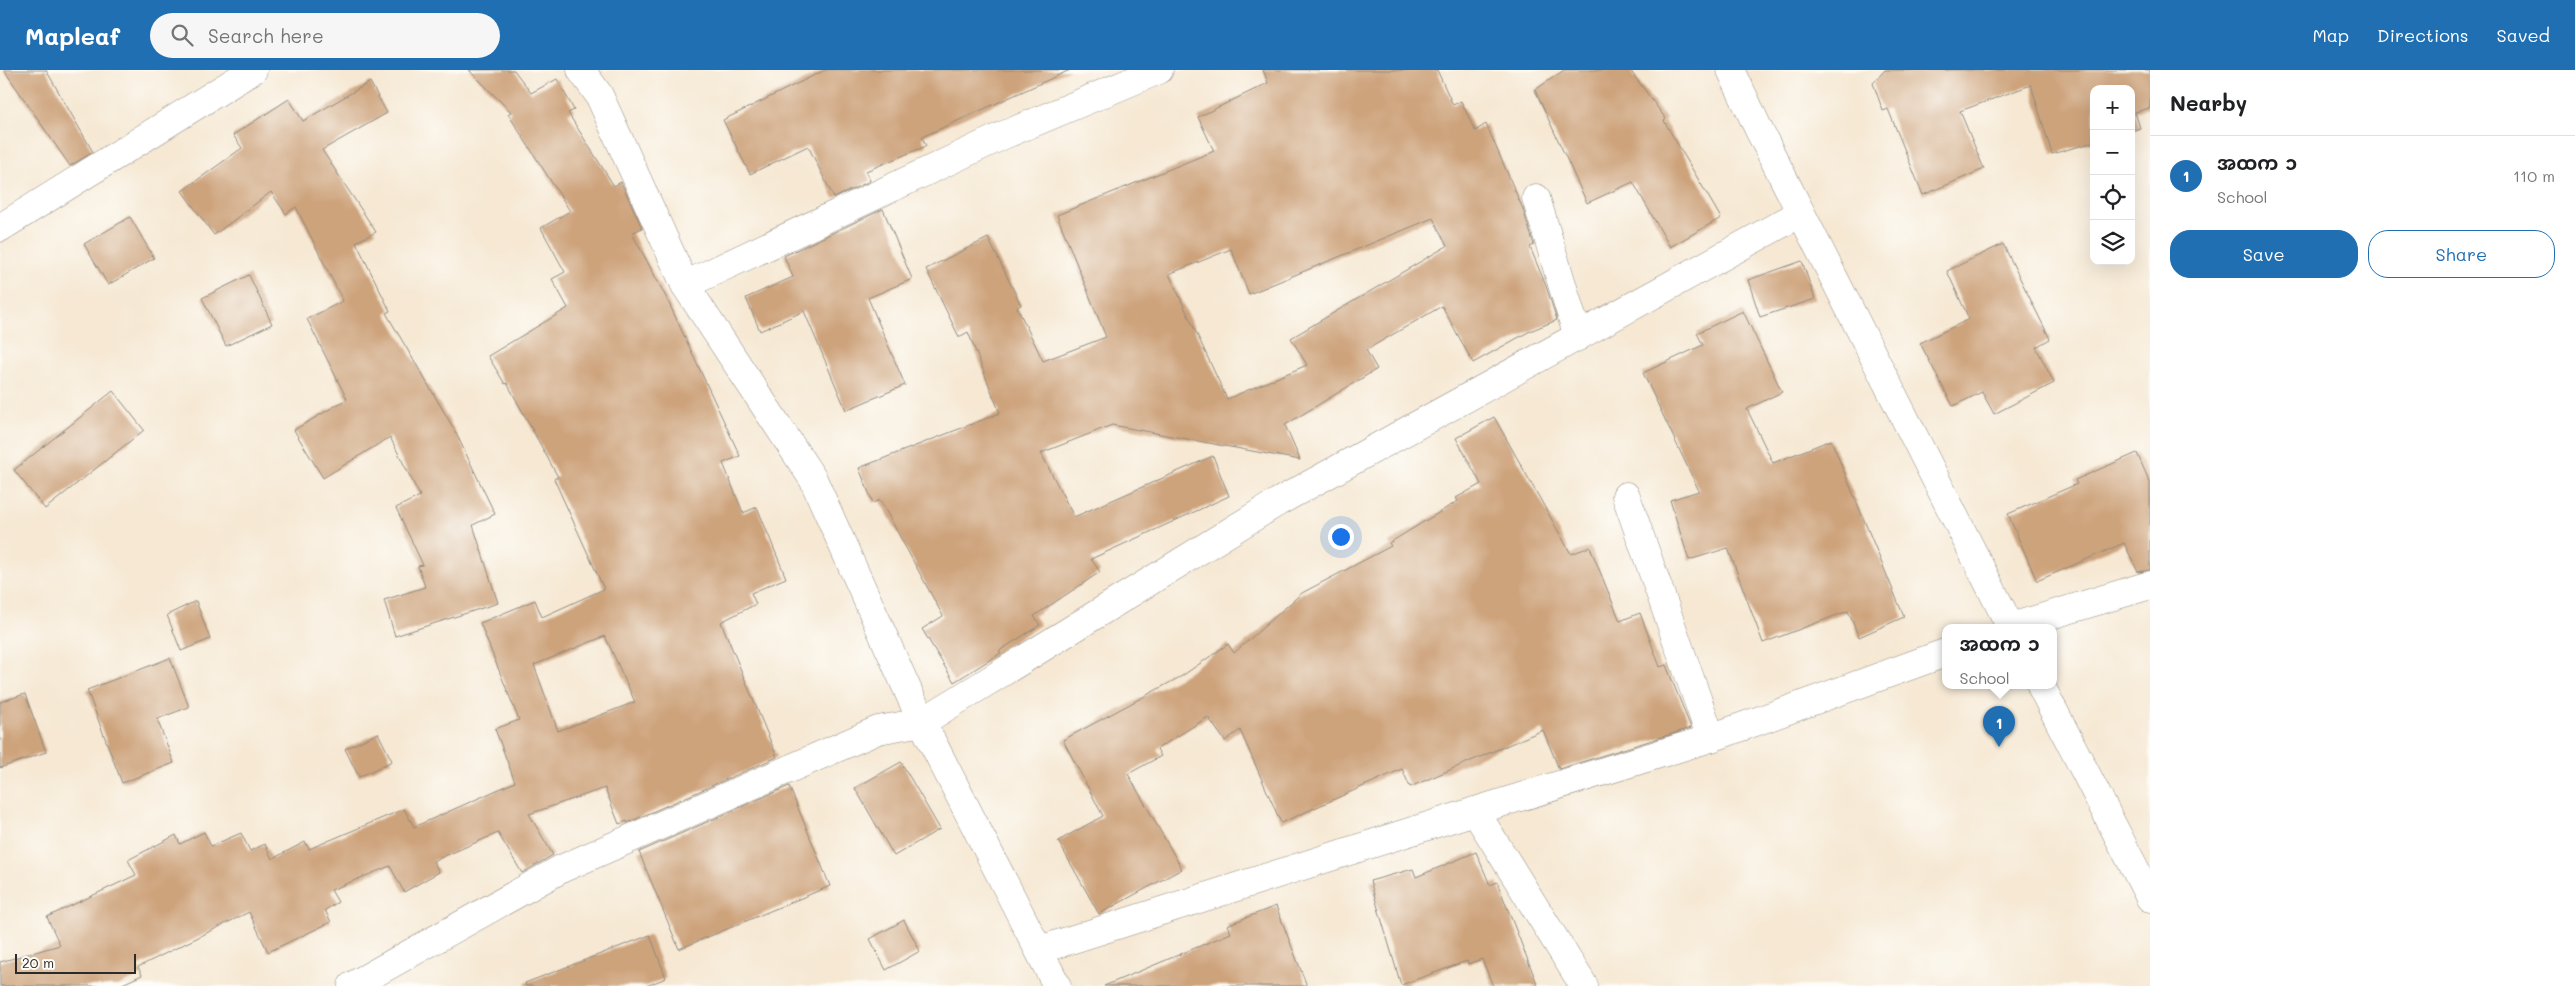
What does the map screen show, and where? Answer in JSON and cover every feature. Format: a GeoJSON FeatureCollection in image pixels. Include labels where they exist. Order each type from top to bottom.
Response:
{"type":"FeatureCollection","features":[{"type":"Feature","properties":{"kind":"street"},"geometry":{"type":"LineString","coordinates":[[0,228],[253,70]]}},
{"type":"Feature","properties":{"kind":"street"},"geometry":{"type":"LineString","coordinates":[[581,70],[599,95],[685,285],[813,479],[922,722],[1057,986]]}},
{"type":"Feature","properties":{"kind":"street"},"geometry":{"type":"LineString","coordinates":[[685,285],[1004,135],[1159,70]]}},
{"type":"Feature","properties":{"kind":"street"},"geometry":{"type":"LineString","coordinates":[[1731,70],[2008,624]]}},
{"type":"Feature","properties":{"kind":"street"},"geometry":{"type":"LineString","coordinates":[[1536,198],[1578,337]]}},
{"type":"Feature","properties":{"kind":"street"},"geometry":{"type":"LineString","coordinates":[[352,986],[561,868],[878,730],[922,722],[1278,502],[1801,213]]}},
{"type":"Feature","properties":{"kind":"street"},"geometry":{"type":"LineString","coordinates":[[1626,496],[1711,738]]}},
{"type":"Feature","properties":{"kind":"street"},"geometry":{"type":"LineString","coordinates":[[2023,624],[2150,585]]}},
{"type":"Feature","properties":{"kind":"street"},"geometry":{"type":"LineString","coordinates":[[1039,950],[1711,738],[1942,654]]}},
{"type":"Feature","properties":{"kind":"street"},"geometry":{"type":"LineString","coordinates":[[2042,689],[2150,898]]}},
{"type":"Feature","properties":{"kind":"street"},"geometry":{"type":"LineString","coordinates":[[1475,811],[1584,986]]}},
{"type":"Feature","properties":{"kind":"building"},"geometry":{"type":"Polygon","coordinates":[[[4,70],[46,70],[93,152],[70,166],[4,70]]]}},
{"type":"Feature","properties":{"kind":"building"},"geometry":{"type":"Polygon","coordinates":[[[469,70],[514,70],[531,93],[557,79],[574,110],[568,113],[614,186],[621,182],[642,228],[632,233],[667,299],[740,456],[723,463],[743,513],[757,507],[786,578],[751,593],[756,604],[721,622],[777,757],[627,823],[627,821],[619,824],[605,788],[529,814],[553,855],[522,873],[498,833],[433,861],[439,872],[404,892],[390,866],[331,890],[338,902],[325,910],[331,922],[268,952],[249,912],[138,967],[142,975],[118,986],[0,986],[0,962],[60,945],[47,917],[136,875],[128,860],[176,835],[180,844],[204,832],[211,846],[241,833],[250,851],[265,844],[272,859],[305,842],[309,849],[404,809],[414,827],[515,782],[495,729],[519,720],[480,623],[535,600],[542,617],[604,589],[554,479],[558,477],[507,383],[505,384],[488,356],[568,308],[552,279],[565,272],[541,228],[570,211],[508,114],[511,112],[469,70]],[[605,636],[534,665],[558,731],[635,702],[605,636]]]}},
{"type":"Feature","properties":{"kind":"building"},"geometry":{"type":"Polygon","coordinates":[[[825,70],[1070,70],[922,137],[926,146],[866,171],[870,181],[834,198],[808,146],[750,174],[723,120],[825,70]]]}},
{"type":"Feature","properties":{"kind":"building"},"geometry":{"type":"Polygon","coordinates":[[[1263,70],[1437,70],[1453,105],[1461,101],[1475,131],[1486,124],[1523,209],[1534,245],[1530,247],[1557,320],[1530,331],[1473,363],[1442,306],[1366,350],[1377,369],[1285,425],[1300,460],[1112,425],[1041,453],[1074,517],[1213,456],[1229,496],[1091,559],[1100,572],[1034,616],[1040,625],[999,651],[1001,653],[954,682],[922,629],[943,616],[880,500],[873,503],[859,468],[1000,413],[968,332],[959,337],[926,269],[988,238],[1021,305],[1017,307],[1043,361],[1106,337],[1057,215],[1214,151],[1198,117],[1268,83],[1263,70]],[[1433,218],[1249,294],[1231,249],[1169,274],[1227,399],[1307,365],[1291,338],[1447,246],[1433,218]]]}},
{"type":"Feature","properties":{"kind":"building"},"geometry":{"type":"Polygon","coordinates":[[[1564,70],[1630,70],[1666,119],[1664,121],[1721,218],[1670,247],[1633,182],[1587,203],[1535,90],[1564,70]]]}},
{"type":"Feature","properties":{"kind":"building"},"geometry":{"type":"Polygon","coordinates":[[[1885,70],[2150,70],[2150,108],[2135,112],[2135,85],[2090,85],[2090,143],[2052,154],[2031,85],[1960,111],[1984,169],[1923,195],[1888,109],[1883,111],[1873,83],[1885,70]]]}},
{"type":"Feature","properties":{"kind":"building"},"geometry":{"type":"Polygon","coordinates":[[[370,82],[387,113],[322,150],[376,232],[356,242],[390,311],[386,313],[454,429],[495,514],[473,525],[498,603],[395,636],[384,600],[425,587],[418,566],[423,565],[396,508],[420,496],[390,437],[323,478],[294,430],[347,399],[307,319],[343,301],[296,207],[286,214],[271,192],[214,235],[182,191],[242,148],[233,135],[289,99],[303,121],[370,82]]]}},
{"type":"Feature","properties":{"kind":"building"},"geometry":{"type":"Polygon","coordinates":[[[2135,112],[2140,128],[2135,130],[2135,112]]]}},
{"type":"Feature","properties":{"kind":"building"},"geometry":{"type":"Polygon","coordinates":[[[883,209],[912,279],[868,298],[905,385],[846,410],[804,311],[760,331],[746,298],[793,277],[784,256],[883,209]]]}},
{"type":"Feature","properties":{"kind":"building"},"geometry":{"type":"Polygon","coordinates":[[[130,217],[154,258],[108,285],[84,244],[130,217]]]}},
{"type":"Feature","properties":{"kind":"building"},"geometry":{"type":"Polygon","coordinates":[[[2003,244],[2050,339],[2036,347],[2054,383],[1994,414],[1982,392],[1953,406],[1920,343],[1969,319],[1947,271],[2003,244]]]}},
{"type":"Feature","properties":{"kind":"building"},"geometry":{"type":"Polygon","coordinates":[[[1802,261],[1815,299],[1760,317],[1748,280],[1802,261]]]}},
{"type":"Feature","properties":{"kind":"building"},"geometry":{"type":"Polygon","coordinates":[[[249,275],[272,324],[226,346],[202,298],[249,275]]]}},
{"type":"Feature","properties":{"kind":"building"},"geometry":{"type":"Polygon","coordinates":[[[1743,311],[1782,392],[1747,409],[1773,463],[1831,440],[1904,617],[1859,637],[1848,611],[1763,643],[1728,548],[1689,560],[1670,500],[1699,491],[1643,373],[1703,345],[1697,333],[1743,311]]]}},
{"type":"Feature","properties":{"kind":"building"},"geometry":{"type":"Polygon","coordinates":[[[113,391],[144,430],[45,509],[14,470],[113,391]]]}},
{"type":"Feature","properties":{"kind":"building"},"geometry":{"type":"Polygon","coordinates":[[[1494,417],[1571,554],[1590,547],[1620,621],[1640,613],[1660,667],[1666,665],[1691,728],[1559,769],[1543,730],[1410,787],[1402,769],[1281,823],[1240,730],[1225,741],[1208,717],[1157,749],[1161,756],[1128,774],[1182,869],[1099,914],[1058,841],[1103,816],[1063,740],[1182,676],[1228,644],[1234,653],[1302,593],[1391,546],[1389,543],[1458,501],[1456,498],[1481,484],[1456,438],[1494,417]]]}},
{"type":"Feature","properties":{"kind":"building"},"geometry":{"type":"Polygon","coordinates":[[[2137,453],[2150,483],[2150,570],[2138,572],[2124,543],[2037,581],[2008,514],[2077,484],[2075,480],[2137,453]]]}},
{"type":"Feature","properties":{"kind":"building"},"geometry":{"type":"Polygon","coordinates":[[[196,601],[210,639],[181,651],[167,615],[196,601]]]}},
{"type":"Feature","properties":{"kind":"building"},"geometry":{"type":"Polygon","coordinates":[[[170,658],[189,707],[157,719],[174,763],[122,783],[87,690],[170,658]]]}},
{"type":"Feature","properties":{"kind":"building"},"geometry":{"type":"Polygon","coordinates":[[[25,694],[46,752],[0,768],[0,702],[25,694]]]}},
{"type":"Feature","properties":{"kind":"building"},"geometry":{"type":"Polygon","coordinates":[[[378,733],[392,761],[359,777],[345,749],[378,733]]]}},
{"type":"Feature","properties":{"kind":"building"},"geometry":{"type":"Polygon","coordinates":[[[901,762],[940,829],[894,856],[855,788],[901,762]]]}},
{"type":"Feature","properties":{"kind":"building"},"geometry":{"type":"Polygon","coordinates":[[[789,786],[830,886],[679,949],[639,852],[789,786]]]}},
{"type":"Feature","properties":{"kind":"building"},"geometry":{"type":"Polygon","coordinates":[[[1476,852],[1490,885],[1497,882],[1538,986],[1493,986],[1482,959],[1468,964],[1467,961],[1401,985],[1370,881],[1413,869],[1416,877],[1476,852]]]}},
{"type":"Feature","properties":{"kind":"building"},"geometry":{"type":"Polygon","coordinates":[[[1276,906],[1307,986],[1104,986],[1231,933],[1227,925],[1276,906]]]}},
{"type":"Feature","properties":{"kind":"building"},"geometry":{"type":"Polygon","coordinates":[[[904,920],[920,951],[886,970],[870,939],[904,920]]]}},
{"type":"Feature","properties":{"kind":"building"},"geometry":{"type":"Polygon","coordinates":[[[650,935],[666,978],[646,986],[526,986],[525,983],[650,935]]]}},
{"type":"Feature","properties":{"kind":"place","name":"အထက ၁"},"geometry":{"type":"Point","coordinates":[1999,747]}}]}
